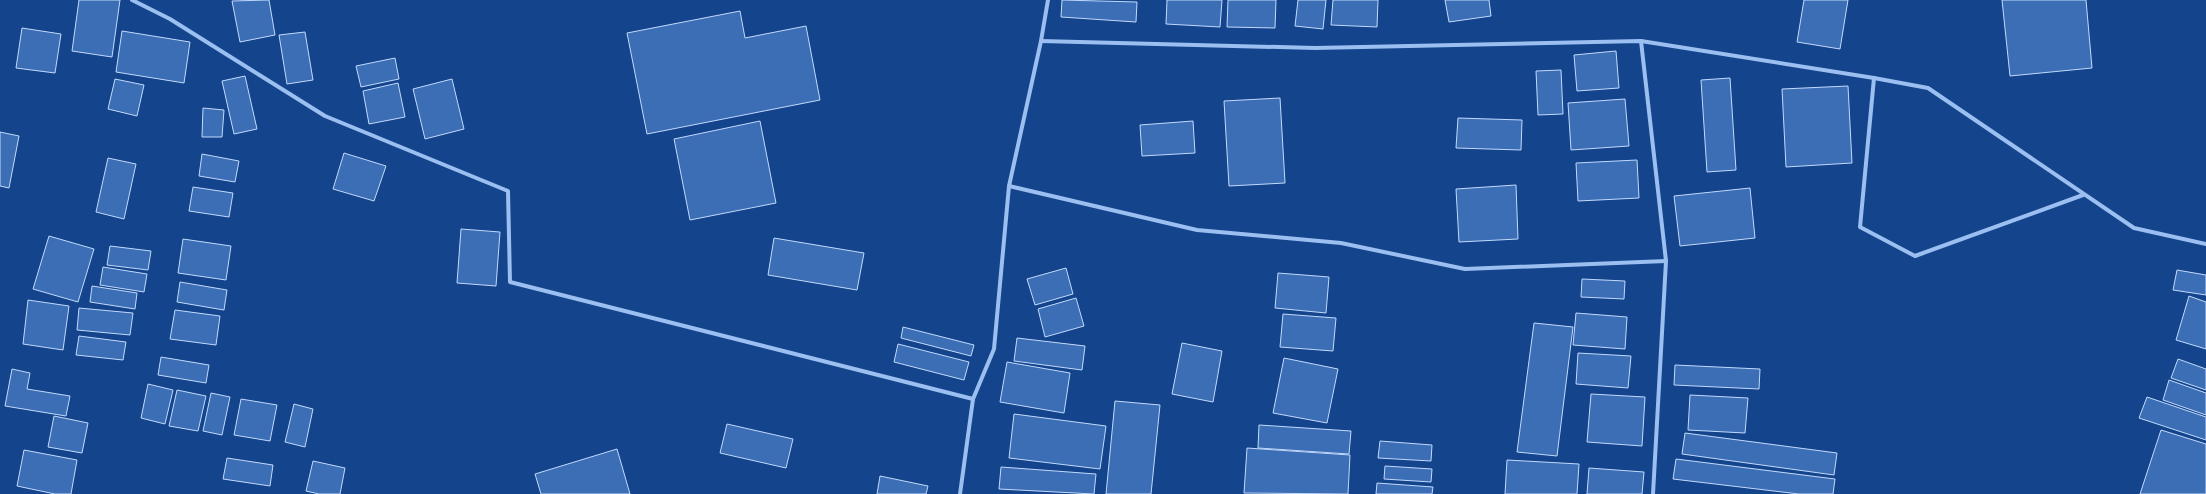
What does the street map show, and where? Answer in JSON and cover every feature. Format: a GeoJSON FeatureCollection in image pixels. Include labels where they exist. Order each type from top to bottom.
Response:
{"type":"FeatureCollection","features":[{"type":"Feature","properties":{"kind":"street"},"geometry":{"type":"LineString","coordinates":[[132,0],[170,19],[325,116],[508,191],[510,282],[973,399]]}},
{"type":"Feature","properties":{"kind":"street"},"geometry":{"type":"LineString","coordinates":[[960,494],[973,399],[994,349],[1009,186],[1041,41],[1048,0]]}},
{"type":"Feature","properties":{"kind":"street"},"geometry":{"type":"LineString","coordinates":[[1041,41],[1315,48],[1641,41],[1874,78],[1928,88],[2083,195],[2134,228],[2206,244]]}},
{"type":"Feature","properties":{"kind":"street"},"geometry":{"type":"LineString","coordinates":[[1641,41],[1666,261],[1653,494]]}},
{"type":"Feature","properties":{"kind":"street"},"geometry":{"type":"LineString","coordinates":[[1874,78],[1860,227],[1915,256],[2083,195]]}},
{"type":"Feature","properties":{"kind":"street"},"geometry":{"type":"LineString","coordinates":[[1009,186],[1197,230],[1341,243],[1465,269],[1666,261]]}},
{"type":"Feature","properties":{"kind":"building"},"geometry":{"type":"Polygon","coordinates":[[[79,0],[120,0],[112,57],[72,51],[79,0]]]}},
{"type":"Feature","properties":{"kind":"building"},"geometry":{"type":"Polygon","coordinates":[[[269,0],[275,35],[240,42],[232,1],[269,0]]]}},
{"type":"Feature","properties":{"kind":"building"},"geometry":{"type":"Polygon","coordinates":[[[1062,0],[1137,2],[1136,22],[1061,17],[1062,0]]]}},
{"type":"Feature","properties":{"kind":"building"},"geometry":{"type":"Polygon","coordinates":[[[1167,0],[1222,0],[1220,27],[1166,24],[1167,0]]]}},
{"type":"Feature","properties":{"kind":"building"},"geometry":{"type":"Polygon","coordinates":[[[1228,0],[1276,0],[1275,28],[1227,27],[1228,0]]]}},
{"type":"Feature","properties":{"kind":"building"},"geometry":{"type":"Polygon","coordinates":[[[1298,0],[1326,0],[1323,29],[1295,26],[1298,0]]]}},
{"type":"Feature","properties":{"kind":"building"},"geometry":{"type":"Polygon","coordinates":[[[1333,0],[1378,0],[1377,27],[1331,25],[1333,0]]]}},
{"type":"Feature","properties":{"kind":"building"},"geometry":{"type":"Polygon","coordinates":[[[1445,0],[1489,0],[1491,16],[1449,22],[1445,0]]]}},
{"type":"Feature","properties":{"kind":"building"},"geometry":{"type":"Polygon","coordinates":[[[1804,0],[1848,0],[1840,49],[1797,42],[1804,0]]]}},
{"type":"Feature","properties":{"kind":"building"},"geometry":{"type":"Polygon","coordinates":[[[2002,0],[2086,0],[2092,68],[2010,76],[2002,0]]]}},
{"type":"Feature","properties":{"kind":"building"},"geometry":{"type":"Polygon","coordinates":[[[740,11],[745,38],[806,26],[820,100],[647,134],[627,33],[740,11]]]}},
{"type":"Feature","properties":{"kind":"building"},"geometry":{"type":"Polygon","coordinates":[[[22,28],[61,34],[55,73],[16,68],[22,28]]]}},
{"type":"Feature","properties":{"kind":"building"},"geometry":{"type":"Polygon","coordinates":[[[122,31],[190,42],[184,83],[116,72],[122,31]]]}},
{"type":"Feature","properties":{"kind":"building"},"geometry":{"type":"Polygon","coordinates":[[[305,32],[313,80],[287,84],[279,35],[305,32]]]}},
{"type":"Feature","properties":{"kind":"building"},"geometry":{"type":"Polygon","coordinates":[[[1616,51],[1619,88],[1577,91],[1574,55],[1616,51]]]}},
{"type":"Feature","properties":{"kind":"building"},"geometry":{"type":"Polygon","coordinates":[[[395,58],[399,79],[361,87],[356,66],[395,58]]]}},
{"type":"Feature","properties":{"kind":"building"},"geometry":{"type":"Polygon","coordinates":[[[1561,70],[1563,114],[1538,115],[1536,71],[1561,70]]]}},
{"type":"Feature","properties":{"kind":"building"},"geometry":{"type":"Polygon","coordinates":[[[245,76],[257,129],[234,134],[222,81],[245,76]]]}},
{"type":"Feature","properties":{"kind":"building"},"geometry":{"type":"Polygon","coordinates":[[[1730,78],[1736,170],[1707,172],[1701,80],[1730,78]]]}},
{"type":"Feature","properties":{"kind":"building"},"geometry":{"type":"Polygon","coordinates":[[[115,79],[144,85],[137,116],[108,109],[115,79]]]}},
{"type":"Feature","properties":{"kind":"building"},"geometry":{"type":"Polygon","coordinates":[[[452,79],[464,129],[425,139],[413,89],[452,79]]]}},
{"type":"Feature","properties":{"kind":"building"},"geometry":{"type":"Polygon","coordinates":[[[398,83],[405,117],[369,124],[363,91],[398,83]]]}},
{"type":"Feature","properties":{"kind":"building"},"geometry":{"type":"Polygon","coordinates":[[[1848,86],[1852,163],[1786,167],[1782,89],[1848,86]]]}},
{"type":"Feature","properties":{"kind":"building"},"geometry":{"type":"Polygon","coordinates":[[[1280,98],[1285,183],[1229,186],[1224,101],[1280,98]]]}},
{"type":"Feature","properties":{"kind":"building"},"geometry":{"type":"Polygon","coordinates":[[[1625,99],[1629,146],[1571,150],[1568,103],[1625,99]]]}},
{"type":"Feature","properties":{"kind":"building"},"geometry":{"type":"Polygon","coordinates":[[[203,108],[224,110],[222,137],[202,137],[203,108]]]}},
{"type":"Feature","properties":{"kind":"building"},"geometry":{"type":"Polygon","coordinates":[[[1458,118],[1522,120],[1521,150],[1456,148],[1458,118]]]}},
{"type":"Feature","properties":{"kind":"building"},"geometry":{"type":"Polygon","coordinates":[[[760,121],[776,203],[690,220],[674,139],[760,121]]]}},
{"type":"Feature","properties":{"kind":"building"},"geometry":{"type":"Polygon","coordinates":[[[1193,121],[1195,153],[1142,156],[1140,125],[1193,121]]]}},
{"type":"Feature","properties":{"kind":"building"},"geometry":{"type":"Polygon","coordinates":[[[0,132],[19,136],[9,188],[0,186],[0,132]]]}},
{"type":"Feature","properties":{"kind":"building"},"geometry":{"type":"Polygon","coordinates":[[[344,153],[386,166],[374,201],[333,189],[344,153]]]}},
{"type":"Feature","properties":{"kind":"building"},"geometry":{"type":"Polygon","coordinates":[[[202,154],[239,161],[235,182],[199,176],[202,154]]]}},
{"type":"Feature","properties":{"kind":"building"},"geometry":{"type":"Polygon","coordinates":[[[108,158],[136,164],[124,219],[96,212],[108,158]]]}},
{"type":"Feature","properties":{"kind":"building"},"geometry":{"type":"Polygon","coordinates":[[[1637,160],[1639,198],[1578,201],[1576,163],[1637,160]]]}},
{"type":"Feature","properties":{"kind":"building"},"geometry":{"type":"Polygon","coordinates":[[[1516,185],[1518,239],[1459,242],[1456,189],[1516,185]]]}},
{"type":"Feature","properties":{"kind":"building"},"geometry":{"type":"Polygon","coordinates":[[[193,187],[233,193],[229,217],[189,211],[193,187]]]}},
{"type":"Feature","properties":{"kind":"building"},"geometry":{"type":"Polygon","coordinates":[[[1750,188],[1755,238],[1680,246],[1674,196],[1750,188]]]}},
{"type":"Feature","properties":{"kind":"building"},"geometry":{"type":"Polygon","coordinates":[[[461,229],[500,232],[496,286],[457,283],[461,229]]]}},
{"type":"Feature","properties":{"kind":"building"},"geometry":{"type":"Polygon","coordinates":[[[49,236],[94,249],[78,302],[33,289],[49,236]]]}},
{"type":"Feature","properties":{"kind":"building"},"geometry":{"type":"Polygon","coordinates":[[[774,238],[864,253],[857,290],[768,275],[774,238]]]}},
{"type":"Feature","properties":{"kind":"building"},"geometry":{"type":"Polygon","coordinates":[[[183,239],[231,246],[226,280],[178,273],[183,239]]]}},
{"type":"Feature","properties":{"kind":"building"},"geometry":{"type":"Polygon","coordinates":[[[110,246],[151,251],[148,270],[107,265],[110,246]]]}},
{"type":"Feature","properties":{"kind":"building"},"geometry":{"type":"Polygon","coordinates":[[[103,267],[147,274],[144,292],[100,285],[103,267]]]}},
{"type":"Feature","properties":{"kind":"building"},"geometry":{"type":"Polygon","coordinates":[[[1066,268],[1073,294],[1035,305],[1027,279],[1066,268]]]}},
{"type":"Feature","properties":{"kind":"building"},"geometry":{"type":"Polygon","coordinates":[[[2177,270],[2206,275],[2206,295],[2173,290],[2177,270]]]}},
{"type":"Feature","properties":{"kind":"building"},"geometry":{"type":"Polygon","coordinates":[[[1278,273],[1329,277],[1326,313],[1275,308],[1278,273]]]}},
{"type":"Feature","properties":{"kind":"building"},"geometry":{"type":"Polygon","coordinates":[[[1582,279],[1625,281],[1624,299],[1581,297],[1582,279]]]}},
{"type":"Feature","properties":{"kind":"building"},"geometry":{"type":"Polygon","coordinates":[[[180,282],[227,290],[224,310],[177,302],[180,282]]]}},
{"type":"Feature","properties":{"kind":"building"},"geometry":{"type":"Polygon","coordinates":[[[92,286],[137,293],[135,309],[90,302],[92,286]]]}},
{"type":"Feature","properties":{"kind":"building"},"geometry":{"type":"Polygon","coordinates":[[[2189,296],[2206,302],[2206,349],[2176,340],[2189,296]]]}},
{"type":"Feature","properties":{"kind":"building"},"geometry":{"type":"Polygon","coordinates":[[[1076,298],[1084,326],[1045,337],[1038,309],[1076,298]]]}},
{"type":"Feature","properties":{"kind":"building"},"geometry":{"type":"Polygon","coordinates":[[[28,300],[69,306],[63,350],[23,344],[28,300]]]}},
{"type":"Feature","properties":{"kind":"building"},"geometry":{"type":"Polygon","coordinates":[[[79,308],[133,313],[130,335],[77,330],[79,308]]]}},
{"type":"Feature","properties":{"kind":"building"},"geometry":{"type":"Polygon","coordinates":[[[175,310],[220,316],[216,345],[170,339],[175,310]]]}},
{"type":"Feature","properties":{"kind":"building"},"geometry":{"type":"Polygon","coordinates":[[[1576,313],[1627,317],[1625,349],[1573,345],[1576,313]]]}},
{"type":"Feature","properties":{"kind":"building"},"geometry":{"type":"Polygon","coordinates":[[[1283,314],[1336,318],[1333,351],[1280,347],[1283,314]]]}},
{"type":"Feature","properties":{"kind":"building"},"geometry":{"type":"Polygon","coordinates":[[[1534,323],[1573,327],[1557,456],[1517,452],[1534,323]]]}},
{"type":"Feature","properties":{"kind":"building"},"geometry":{"type":"Polygon","coordinates":[[[903,327],[974,345],[971,356],[901,338],[903,327]]]}},
{"type":"Feature","properties":{"kind":"building"},"geometry":{"type":"Polygon","coordinates":[[[79,336],[126,342],[123,360],[76,355],[79,336]]]}},
{"type":"Feature","properties":{"kind":"building"},"geometry":{"type":"Polygon","coordinates":[[[1017,338],[1085,346],[1082,370],[1014,361],[1017,338]]]}},
{"type":"Feature","properties":{"kind":"building"},"geometry":{"type":"Polygon","coordinates":[[[1182,343],[1222,351],[1213,402],[1172,394],[1182,343]]]}},
{"type":"Feature","properties":{"kind":"building"},"geometry":{"type":"Polygon","coordinates":[[[898,344],[969,362],[964,380],[894,362],[898,344]]]}},
{"type":"Feature","properties":{"kind":"building"},"geometry":{"type":"Polygon","coordinates":[[[1578,353],[1631,356],[1628,388],[1576,384],[1578,353]]]}},
{"type":"Feature","properties":{"kind":"building"},"geometry":{"type":"Polygon","coordinates":[[[161,357],[209,365],[206,383],[158,375],[161,357]]]}},
{"type":"Feature","properties":{"kind":"building"},"geometry":{"type":"Polygon","coordinates":[[[1284,358],[1338,369],[1327,423],[1273,413],[1284,358]]]}},
{"type":"Feature","properties":{"kind":"building"},"geometry":{"type":"Polygon","coordinates":[[[2178,359],[2206,369],[2206,390],[2171,378],[2178,359]]]}},
{"type":"Feature","properties":{"kind":"building"},"geometry":{"type":"Polygon","coordinates":[[[1007,362],[1070,373],[1064,413],[1000,402],[1007,362]]]}},
{"type":"Feature","properties":{"kind":"building"},"geometry":{"type":"Polygon","coordinates":[[[1675,365],[1760,369],[1759,389],[1674,385],[1675,365]]]}},
{"type":"Feature","properties":{"kind":"building"},"geometry":{"type":"Polygon","coordinates":[[[12,369],[30,373],[27,389],[70,396],[66,416],[5,406],[12,369]]]}},
{"type":"Feature","properties":{"kind":"building"},"geometry":{"type":"Polygon","coordinates":[[[2169,380],[2206,393],[2206,415],[2163,400],[2169,380]]]}},
{"type":"Feature","properties":{"kind":"building"},"geometry":{"type":"Polygon","coordinates":[[[148,384],[173,390],[165,424],[141,418],[148,384]]]}},
{"type":"Feature","properties":{"kind":"building"},"geometry":{"type":"Polygon","coordinates":[[[177,390],[206,396],[198,431],[169,426],[177,390]]]}},
{"type":"Feature","properties":{"kind":"building"},"geometry":{"type":"Polygon","coordinates":[[[211,393],[230,397],[222,435],[203,431],[211,393]]]}},
{"type":"Feature","properties":{"kind":"building"},"geometry":{"type":"Polygon","coordinates":[[[1591,394],[1645,397],[1642,446],[1587,442],[1591,394]]]}},
{"type":"Feature","properties":{"kind":"building"},"geometry":{"type":"Polygon","coordinates":[[[1690,395],[1748,398],[1745,433],[1688,430],[1690,395]]]}},
{"type":"Feature","properties":{"kind":"building"},"geometry":{"type":"Polygon","coordinates":[[[2147,397],[2206,417],[2206,440],[2139,418],[2147,397]]]}},
{"type":"Feature","properties":{"kind":"building"},"geometry":{"type":"Polygon","coordinates":[[[241,399],[277,405],[270,441],[234,435],[241,399]]]}},
{"type":"Feature","properties":{"kind":"building"},"geometry":{"type":"Polygon","coordinates":[[[1115,401],[1160,405],[1151,494],[1106,494],[1115,401]]]}},
{"type":"Feature","properties":{"kind":"building"},"geometry":{"type":"Polygon","coordinates":[[[294,404],[313,409],[305,447],[285,442],[294,404]]]}},
{"type":"Feature","properties":{"kind":"building"},"geometry":{"type":"Polygon","coordinates":[[[1014,414],[1106,426],[1100,469],[1009,458],[1014,414]]]}},
{"type":"Feature","properties":{"kind":"building"},"geometry":{"type":"Polygon","coordinates":[[[54,416],[88,423],[82,453],[48,447],[54,416]]]}},
{"type":"Feature","properties":{"kind":"building"},"geometry":{"type":"Polygon","coordinates":[[[727,424],[793,439],[786,468],[720,453],[727,424]]]}},
{"type":"Feature","properties":{"kind":"building"},"geometry":{"type":"Polygon","coordinates":[[[1259,425],[1351,431],[1349,454],[1258,448],[1259,425]]]}},
{"type":"Feature","properties":{"kind":"building"},"geometry":{"type":"Polygon","coordinates":[[[2161,430],[2206,444],[2206,494],[2140,494],[2161,430]]]}},
{"type":"Feature","properties":{"kind":"building"},"geometry":{"type":"Polygon","coordinates":[[[1685,433],[1837,453],[1834,475],[1682,454],[1685,433]]]}},
{"type":"Feature","properties":{"kind":"building"},"geometry":{"type":"Polygon","coordinates":[[[1380,441],[1432,445],[1431,461],[1378,458],[1380,441]]]}},
{"type":"Feature","properties":{"kind":"building"},"geometry":{"type":"Polygon","coordinates":[[[1247,448],[1350,455],[1348,494],[1244,493],[1247,448]]]}},
{"type":"Feature","properties":{"kind":"building"},"geometry":{"type":"Polygon","coordinates":[[[617,449],[630,494],[541,494],[535,474],[617,449]]]}},
{"type":"Feature","properties":{"kind":"building"},"geometry":{"type":"Polygon","coordinates":[[[24,450],[77,460],[71,494],[55,494],[17,486],[24,450]]]}},
{"type":"Feature","properties":{"kind":"building"},"geometry":{"type":"Polygon","coordinates":[[[227,458],[273,465],[270,486],[223,479],[227,458]]]}},
{"type":"Feature","properties":{"kind":"building"},"geometry":{"type":"Polygon","coordinates":[[[1676,459],[1835,479],[1833,494],[1799,494],[1673,479],[1676,459]]]}},
{"type":"Feature","properties":{"kind":"building"},"geometry":{"type":"Polygon","coordinates":[[[1507,460],[1579,464],[1577,494],[1505,494],[1507,460]]]}},
{"type":"Feature","properties":{"kind":"building"},"geometry":{"type":"Polygon","coordinates":[[[313,461],[345,468],[340,494],[319,494],[306,491],[313,461]]]}},
{"type":"Feature","properties":{"kind":"building"},"geometry":{"type":"Polygon","coordinates":[[[1385,466],[1432,469],[1431,482],[1384,479],[1385,466]]]}},
{"type":"Feature","properties":{"kind":"building"},"geometry":{"type":"Polygon","coordinates":[[[1001,467],[1096,474],[1094,494],[999,489],[1001,467]]]}},
{"type":"Feature","properties":{"kind":"building"},"geometry":{"type":"Polygon","coordinates":[[[1589,468],[1644,472],[1642,494],[1587,494],[1589,468]]]}},
{"type":"Feature","properties":{"kind":"building"},"geometry":{"type":"Polygon","coordinates":[[[880,476],[928,486],[926,494],[877,494],[880,476]]]}},
{"type":"Feature","properties":{"kind":"building"},"geometry":{"type":"Polygon","coordinates":[[[1377,483],[1433,487],[1432,494],[1376,494],[1377,483]]]}}]}
